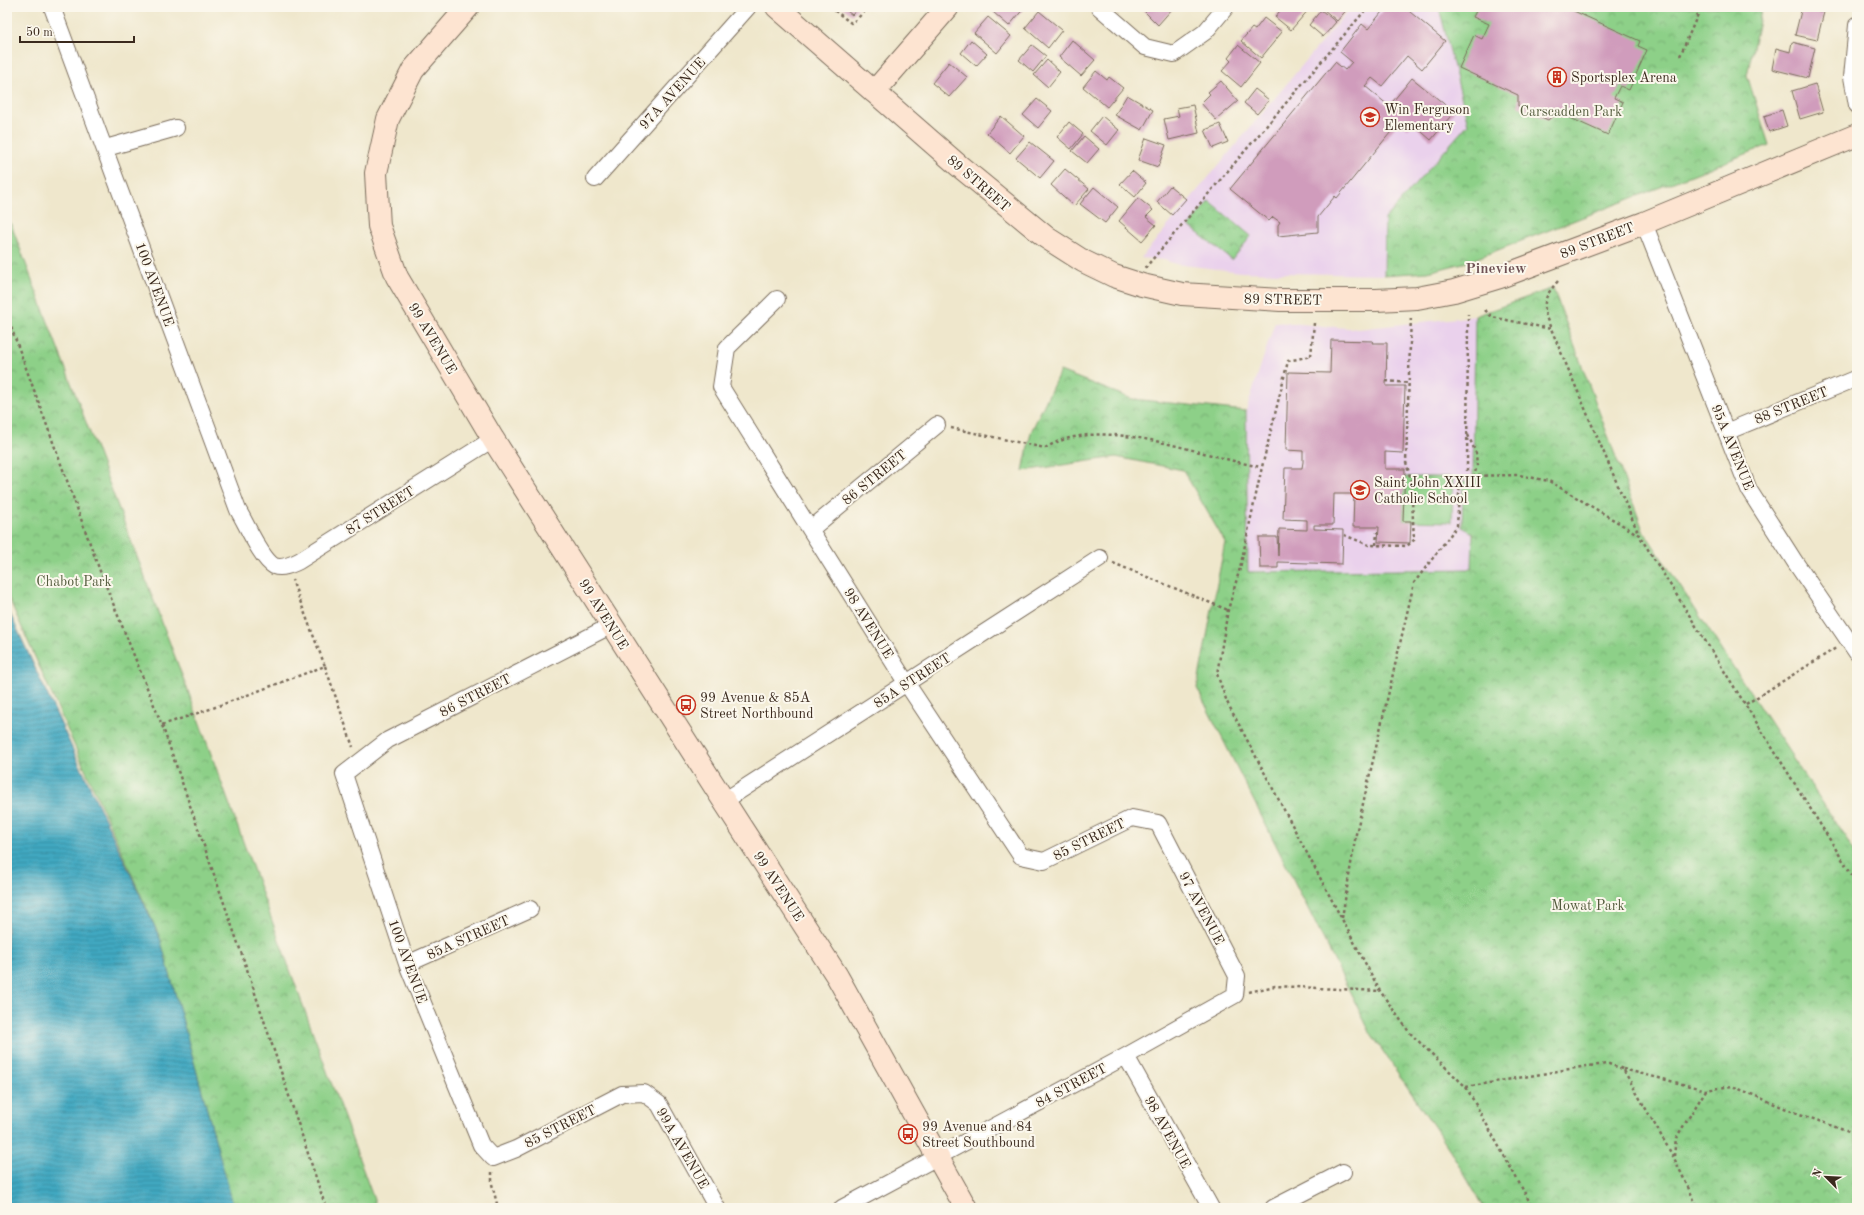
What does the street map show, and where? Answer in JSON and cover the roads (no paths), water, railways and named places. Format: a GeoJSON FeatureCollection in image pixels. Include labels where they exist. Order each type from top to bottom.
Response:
{"type":"FeatureCollection","features":[{"type":"Feature","properties":{"kind":"street","name":"100 AVENUE"},"geometry":{"type":"LineString","coordinates":[[52,7],[106,148],[238,510],[266,558],[275,566],[287,567]]}},
{"type":"Feature","properties":{"kind":"street","name":"97A AVENUE"},"geometry":{"type":"LineString","coordinates":[[595,179],[748,7]]}},
{"type":"Feature","properties":{"kind":"street","name":"89 STREET"},"geometry":{"type":"LineString","coordinates":[[777,7],[1037,231],[1063,249],[1098,269],[1134,283],[1165,291],[1239,298],[1280,300],[1411,299],[1449,292],[1482,284],[1644,223],[1857,135]]}},
{"type":"Feature","properties":{"kind":"street"},"geometry":{"type":"LineString","coordinates":[[874,92],[948,7]]}},
{"type":"Feature","properties":{"kind":"street"},"geometry":{"type":"LineString","coordinates":[[1099,7],[1145,47],[1174,54],[1205,32],[1226,7]]}},
{"type":"Feature","properties":{"kind":"street","name":"99 AVENUE"},"geometry":{"type":"LineString","coordinates":[[463,9],[413,70],[388,119],[376,173],[379,226],[397,277],[493,439],[724,801],[838,976],[966,1208]]}},
{"type":"Feature","properties":{"kind":"street"},"geometry":{"type":"LineString","coordinates":[[1857,25],[1852,77],[1857,105]]}},
{"type":"Feature","properties":{"kind":"street"},"geometry":{"type":"LineString","coordinates":[[106,148],[176,128]]}},
{"type":"Feature","properties":{"kind":"street","name":"95A AVENUE"},"geometry":{"type":"LineString","coordinates":[[1644,223],[1749,490],[1795,562],[1853,644]]}},
{"type":"Feature","properties":{"kind":"street","name":"98 AVENUE"},"geometry":{"type":"LineString","coordinates":[[777,299],[727,348],[721,387],[907,684],[1021,856]]}},
{"type":"Feature","properties":{"kind":"street","name":"88 STREET"},"geometry":{"type":"LineString","coordinates":[[1726,432],[1857,378]]}},
{"type":"Feature","properties":{"kind":"street","name":"86 STREET"},"geometry":{"type":"LineString","coordinates":[[811,529],[937,426]]}},
{"type":"Feature","properties":{"kind":"street","name":"87 STREET"},"geometry":{"type":"LineString","coordinates":[[287,567],[299,561],[493,439]]}},
{"type":"Feature","properties":{"kind":"street","name":"85A STREET"},"geometry":{"type":"LineString","coordinates":[[724,801],[1100,558]]}},
{"type":"Feature","properties":{"kind":"street","name":"86 STREET"},"geometry":{"type":"LineString","coordinates":[[344,774],[388,740],[612,625]]}},
{"type":"Feature","properties":{"kind":"street","name":"100 AVENUE"},"geometry":{"type":"LineString","coordinates":[[344,774],[407,964],[481,1144],[493,1158]]}},
{"type":"Feature","properties":{"kind":"street","name":"85 STREET"},"geometry":{"type":"LineString","coordinates":[[1021,856],[1044,861],[1132,818],[1158,823]]}},
{"type":"Feature","properties":{"kind":"street","name":"97 AVENUE"},"geometry":{"type":"LineString","coordinates":[[1158,823],[1237,976],[1235,995]]}},
{"type":"Feature","properties":{"kind":"street","name":"85A STREET"},"geometry":{"type":"LineString","coordinates":[[407,964],[530,909]]}},
{"type":"Feature","properties":{"kind":"street","name":"84 STREET"},"geometry":{"type":"LineString","coordinates":[[842,1208],[1126,1056],[1235,995]]}},
{"type":"Feature","properties":{"kind":"street","name":"98 AVENUE"},"geometry":{"type":"LineString","coordinates":[[1126,1056],[1211,1208]]}},
{"type":"Feature","properties":{"kind":"street","name":"85 STREET"},"geometry":{"type":"LineString","coordinates":[[493,1158],[516,1149],[622,1094],[644,1093]]}},
{"type":"Feature","properties":{"kind":"street","name":"99A AVENUE"},"geometry":{"type":"LineString","coordinates":[[644,1093],[659,1104],[717,1208]]}},
{"type":"Feature","properties":{"kind":"street"},"geometry":{"type":"LineString","coordinates":[[1273,1208],[1343,1172]]}},
{"type":"Feature","properties":{"kind":"water"},"geometry":{"type":"Polygon","coordinates":[[[7,607],[160,938],[234,1208],[7,1208],[7,607]]]}},
{"type":"Feature","properties":{"kind":"place","name":"Sportsplex Arena"},"geometry":{"type":"Point","coordinates":[1557,77]}},
{"type":"Feature","properties":{"kind":"place","name":"Win Ferguson Elementary"},"geometry":{"type":"Point","coordinates":[1370,117]}},
{"type":"Feature","properties":{"kind":"place","name":"Saint John XXIII Catholic School"},"geometry":{"type":"Point","coordinates":[1360,490]}},
{"type":"Feature","properties":{"kind":"place","name":"99 Avenue & 85A Street Northbound"},"geometry":{"type":"Point","coordinates":[686,705]}},
{"type":"Feature","properties":{"kind":"place","name":"99 Avenue and 84 Street Southbound"},"geometry":{"type":"Point","coordinates":[908,1134]}},
{"type":"Feature","properties":{"kind":"district","name":"Pineview"},"geometry":{"type":"Point","coordinates":[1496,268]}},
{"type":"Feature","properties":{"kind":"park label","name":"Carscadden Park"},"geometry":{"type":"Point","coordinates":[1571,111]}},
{"type":"Feature","properties":{"kind":"park label","name":"Chabot Park"},"geometry":{"type":"Point","coordinates":[74,581]}},
{"type":"Feature","properties":{"kind":"park label","name":"Mowat Park"},"geometry":{"type":"Point","coordinates":[1588,905]}}]}
